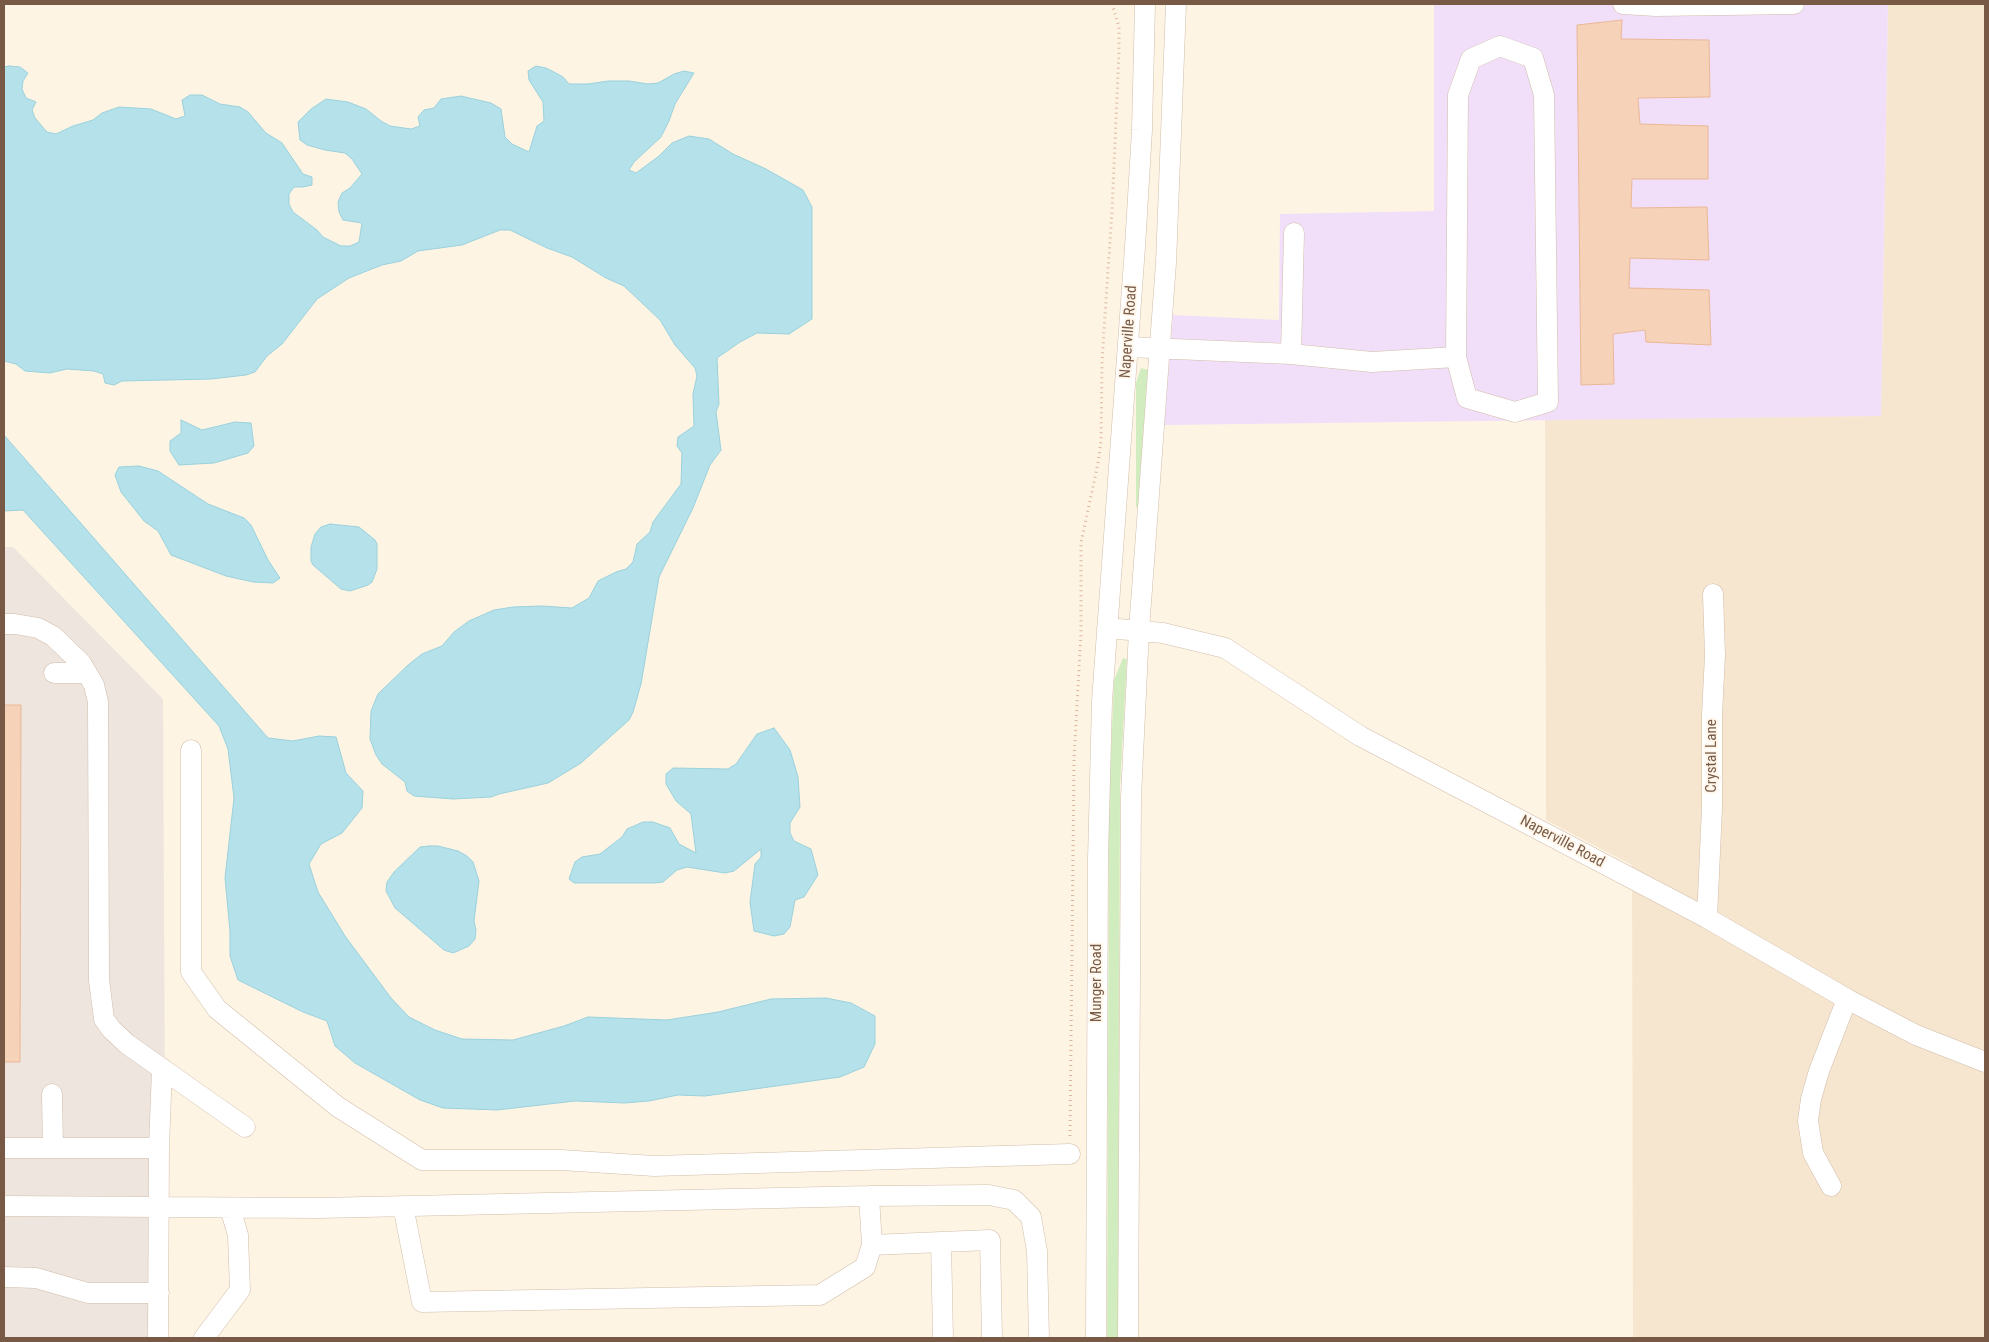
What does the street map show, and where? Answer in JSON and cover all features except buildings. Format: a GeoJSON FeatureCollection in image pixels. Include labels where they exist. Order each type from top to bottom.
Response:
{"type":"FeatureCollection","features":[{"type":"Feature","properties":{"kind":"street","name":"Naperville Road"},"geometry":{"type":"LineString","coordinates":[[1145,4],[1142,130],[1107,628],[1163,633],[1226,648],[1360,736],[1707,918],[1847,999],[1916,1035],[1985,1062]]}},
{"type":"Feature","properties":{"kind":"street"},"geometry":{"type":"LineString","coordinates":[[1128,1338],[1130,834],[1139,630],[1168,224],[1176,4]]}},
{"type":"Feature","properties":{"kind":"street"},"geometry":{"type":"LineString","coordinates":[[1623,4],[1656,6],[1794,4]]}},
{"type":"Feature","properties":{"kind":"street"},"geometry":{"type":"LineString","coordinates":[[1500,46],[1533,58],[1544,95],[1548,402],[1515,412],[1467,398],[1456,357],[1458,95],[1471,59],[1500,46]]}},
{"type":"Feature","properties":{"kind":"street"},"geometry":{"type":"LineString","coordinates":[[1291,354],[1294,233]]}},
{"type":"Feature","properties":{"kind":"street"},"geometry":{"type":"LineString","coordinates":[[1128,347],[1291,354],[1372,362],[1456,357]]}},
{"type":"Feature","properties":{"kind":"street","name":"Crystal Lane"},"geometry":{"type":"LineString","coordinates":[[1707,918],[1712,808],[1712,715],[1716,656],[1713,594]]}},
{"type":"Feature","properties":{"kind":"street"},"geometry":{"type":"LineString","coordinates":[[4,624],[38,628],[53,636],[81,663],[94,685],[98,702],[99,980],[104,1018],[111,1029],[127,1044],[245,1127]]}},
{"type":"Feature","properties":{"kind":"street","name":"Munger Road"},"geometry":{"type":"LineString","coordinates":[[1096,1338],[1098,859],[1102,701],[1107,628]]}},
{"type":"Feature","properties":{"kind":"street"},"geometry":{"type":"LineString","coordinates":[[54,673],[86,673]]}},
{"type":"Feature","properties":{"kind":"street"},"geometry":{"type":"LineString","coordinates":[[191,750],[191,972],[217,1009],[338,1108],[422,1160],[561,1160],[654,1166],[1070,1154]]}},
{"type":"Feature","properties":{"kind":"street"},"geometry":{"type":"LineString","coordinates":[[1831,1186],[1813,1153],[1808,1121],[1811,1099],[1819,1071],[1847,999]]}},
{"type":"Feature","properties":{"kind":"street"},"geometry":{"type":"LineString","coordinates":[[158,1338],[159,1148],[162,1068]]}},
{"type":"Feature","properties":{"kind":"street"},"geometry":{"type":"LineString","coordinates":[[52,1094],[53,1148]]}},
{"type":"Feature","properties":{"kind":"street"},"geometry":{"type":"LineString","coordinates":[[4,1148],[159,1148]]}},
{"type":"Feature","properties":{"kind":"street"},"geometry":{"type":"LineString","coordinates":[[4,1206],[319,1208],[989,1195],[1014,1200],[1031,1217],[1037,1251],[1039,1338]]}},
{"type":"Feature","properties":{"kind":"street"},"geometry":{"type":"LineString","coordinates":[[403,1206],[422,1302],[820,1294],[865,1267],[872,1244],[869,1196]]}},
{"type":"Feature","properties":{"kind":"street"},"geometry":{"type":"LineString","coordinates":[[204,1338],[240,1290],[238,1235],[230,1208]]}},
{"type":"Feature","properties":{"kind":"street"},"geometry":{"type":"LineString","coordinates":[[872,1244],[990,1240],[992,1338]]}},
{"type":"Feature","properties":{"kind":"street"},"geometry":{"type":"LineString","coordinates":[[941,1242],[944,1338]]}},
{"type":"Feature","properties":{"kind":"street"},"geometry":{"type":"LineString","coordinates":[[4,1277],[36,1278],[88,1293],[159,1293]]}},
{"type":"Feature","properties":{"kind":"path"},"geometry":{"type":"LineString","coordinates":[[1070,1154],[1073,806],[1081,633],[1081,543],[1101,441],[1102,361],[1112,211],[1119,51],[1119,27],[1112,4]]}},
{"type":"Feature","properties":{"kind":"shaded area"},"geometry":{"type":"Polygon","coordinates":[[[1434,4],[1888,4],[1881,416],[1164,425],[1173,315],[1279,320],[1280,214],[1434,211],[1434,4]]]}},
{"type":"Feature","properties":{"kind":"shaded area"},"geometry":{"type":"Polygon","coordinates":[[[1888,4],[1985,4],[1985,1338],[1633,1338],[1632,865],[1546,820],[1545,419],[1881,416],[1888,4]]]}},
{"type":"Feature","properties":{"kind":"shaded area"},"geometry":{"type":"Polygon","coordinates":[[[4,547],[13,547],[163,699],[166,1338],[4,1338],[4,547]]]}},
{"type":"Feature","properties":{"kind":"green space"},"geometry":{"type":"Polygon","coordinates":[[[1141,368],[1148,370],[1138,507],[1136,507],[1136,383],[1141,368]]]}},
{"type":"Feature","properties":{"kind":"green space"},"geometry":{"type":"Polygon","coordinates":[[[1123,658],[1127,659],[1120,787],[1118,1338],[1107,1338],[1109,803],[1114,680],[1123,658]]]}},
{"type":"Feature","properties":{"kind":"water"},"geometry":{"type":"Polygon","coordinates":[[[536,66],[554,72],[563,77],[569,84],[629,81],[648,84],[658,83],[684,71],[694,73],[675,104],[661,137],[634,162],[629,170],[636,173],[659,156],[672,143],[689,136],[709,139],[733,154],[766,169],[803,190],[812,207],[812,319],[789,334],[757,333],[717,358],[719,404],[716,412],[721,450],[710,465],[693,508],[659,577],[641,684],[633,712],[629,720],[581,763],[548,783],[491,797],[453,799],[414,796],[407,791],[405,782],[382,764],[376,755],[370,739],[371,711],[378,694],[408,665],[422,654],[442,646],[454,632],[469,621],[494,610],[513,607],[572,608],[589,598],[598,581],[626,569],[633,562],[637,544],[650,532],[653,522],[681,484],[682,453],[677,446],[678,437],[694,426],[693,394],[697,376],[695,368],[675,345],[660,320],[624,286],[606,278],[572,257],[547,248],[510,230],[500,230],[462,245],[418,251],[401,261],[382,265],[349,278],[317,299],[282,344],[267,356],[255,372],[246,375],[211,379],[122,381],[114,385],[105,383],[103,374],[94,371],[67,369],[50,373],[25,371],[16,364],[4,361],[4,67],[20,67],[28,73],[23,81],[22,89],[26,98],[36,102],[32,110],[35,118],[47,132],[56,134],[93,120],[102,113],[119,107],[151,109],[176,119],[185,116],[182,100],[190,95],[202,95],[220,104],[240,107],[248,112],[266,133],[282,143],[303,174],[312,177],[312,185],[294,187],[289,194],[289,204],[293,212],[317,230],[323,237],[341,246],[350,246],[359,242],[362,223],[343,220],[339,212],[338,202],[342,193],[350,188],[362,174],[352,159],[345,153],[307,145],[300,140],[298,122],[311,109],[326,99],[348,102],[366,109],[390,126],[411,129],[420,126],[418,117],[424,110],[434,108],[441,99],[461,96],[491,103],[501,109],[505,137],[512,144],[529,152],[537,126],[544,121],[543,102],[529,80],[528,71],[536,66]]]}},
{"type":"Feature","properties":{"kind":"water"},"geometry":{"type":"Polygon","coordinates":[[[181,420],[202,430],[235,422],[251,423],[254,446],[248,453],[214,463],[179,465],[170,451],[170,441],[181,433],[181,420]]]}},
{"type":"Feature","properties":{"kind":"water"},"geometry":{"type":"Polygon","coordinates":[[[4,435],[268,738],[293,741],[319,736],[336,737],[346,773],[363,791],[362,808],[342,833],[321,844],[309,864],[318,892],[345,936],[391,998],[409,1017],[435,1030],[462,1039],[513,1040],[564,1026],[588,1017],[667,1020],[718,1012],[771,999],[826,998],[851,1003],[875,1016],[875,1044],[864,1067],[840,1077],[705,1096],[678,1095],[649,1101],[625,1103],[575,1101],[497,1110],[443,1108],[420,1100],[355,1063],[335,1046],[327,1021],[303,1012],[238,980],[230,956],[230,931],[225,878],[234,798],[228,749],[219,726],[23,510],[4,511],[4,435]]]}},
{"type":"Feature","properties":{"kind":"water"},"geometry":{"type":"Polygon","coordinates":[[[139,466],[158,471],[208,504],[244,518],[251,525],[268,560],[280,578],[273,583],[253,582],[226,576],[171,555],[158,531],[144,521],[121,492],[115,475],[119,467],[139,466]]]}},
{"type":"Feature","properties":{"kind":"water"},"geometry":{"type":"Polygon","coordinates":[[[330,524],[359,527],[375,540],[377,544],[377,569],[372,582],[368,585],[350,591],[341,589],[313,565],[311,561],[311,547],[315,534],[321,527],[330,524]]]}},
{"type":"Feature","properties":{"kind":"water"},"geometry":{"type":"Polygon","coordinates":[[[774,728],[790,750],[798,777],[800,807],[790,823],[790,833],[794,841],[811,849],[818,875],[804,897],[795,900],[790,927],[784,934],[774,936],[754,931],[750,902],[755,864],[761,857],[761,849],[734,871],[725,873],[687,867],[677,870],[663,882],[654,883],[574,883],[569,879],[575,862],[582,857],[600,854],[622,837],[627,829],[643,822],[653,822],[670,828],[679,844],[696,853],[691,814],[676,801],[666,784],[666,774],[673,768],[728,769],[736,764],[757,734],[774,728]]]}},
{"type":"Feature","properties":{"kind":"water"},"geometry":{"type":"Polygon","coordinates":[[[438,846],[458,851],[467,856],[473,862],[479,881],[474,921],[475,939],[469,946],[453,953],[444,950],[395,908],[386,891],[387,882],[394,872],[420,847],[438,846]]]}}]}
